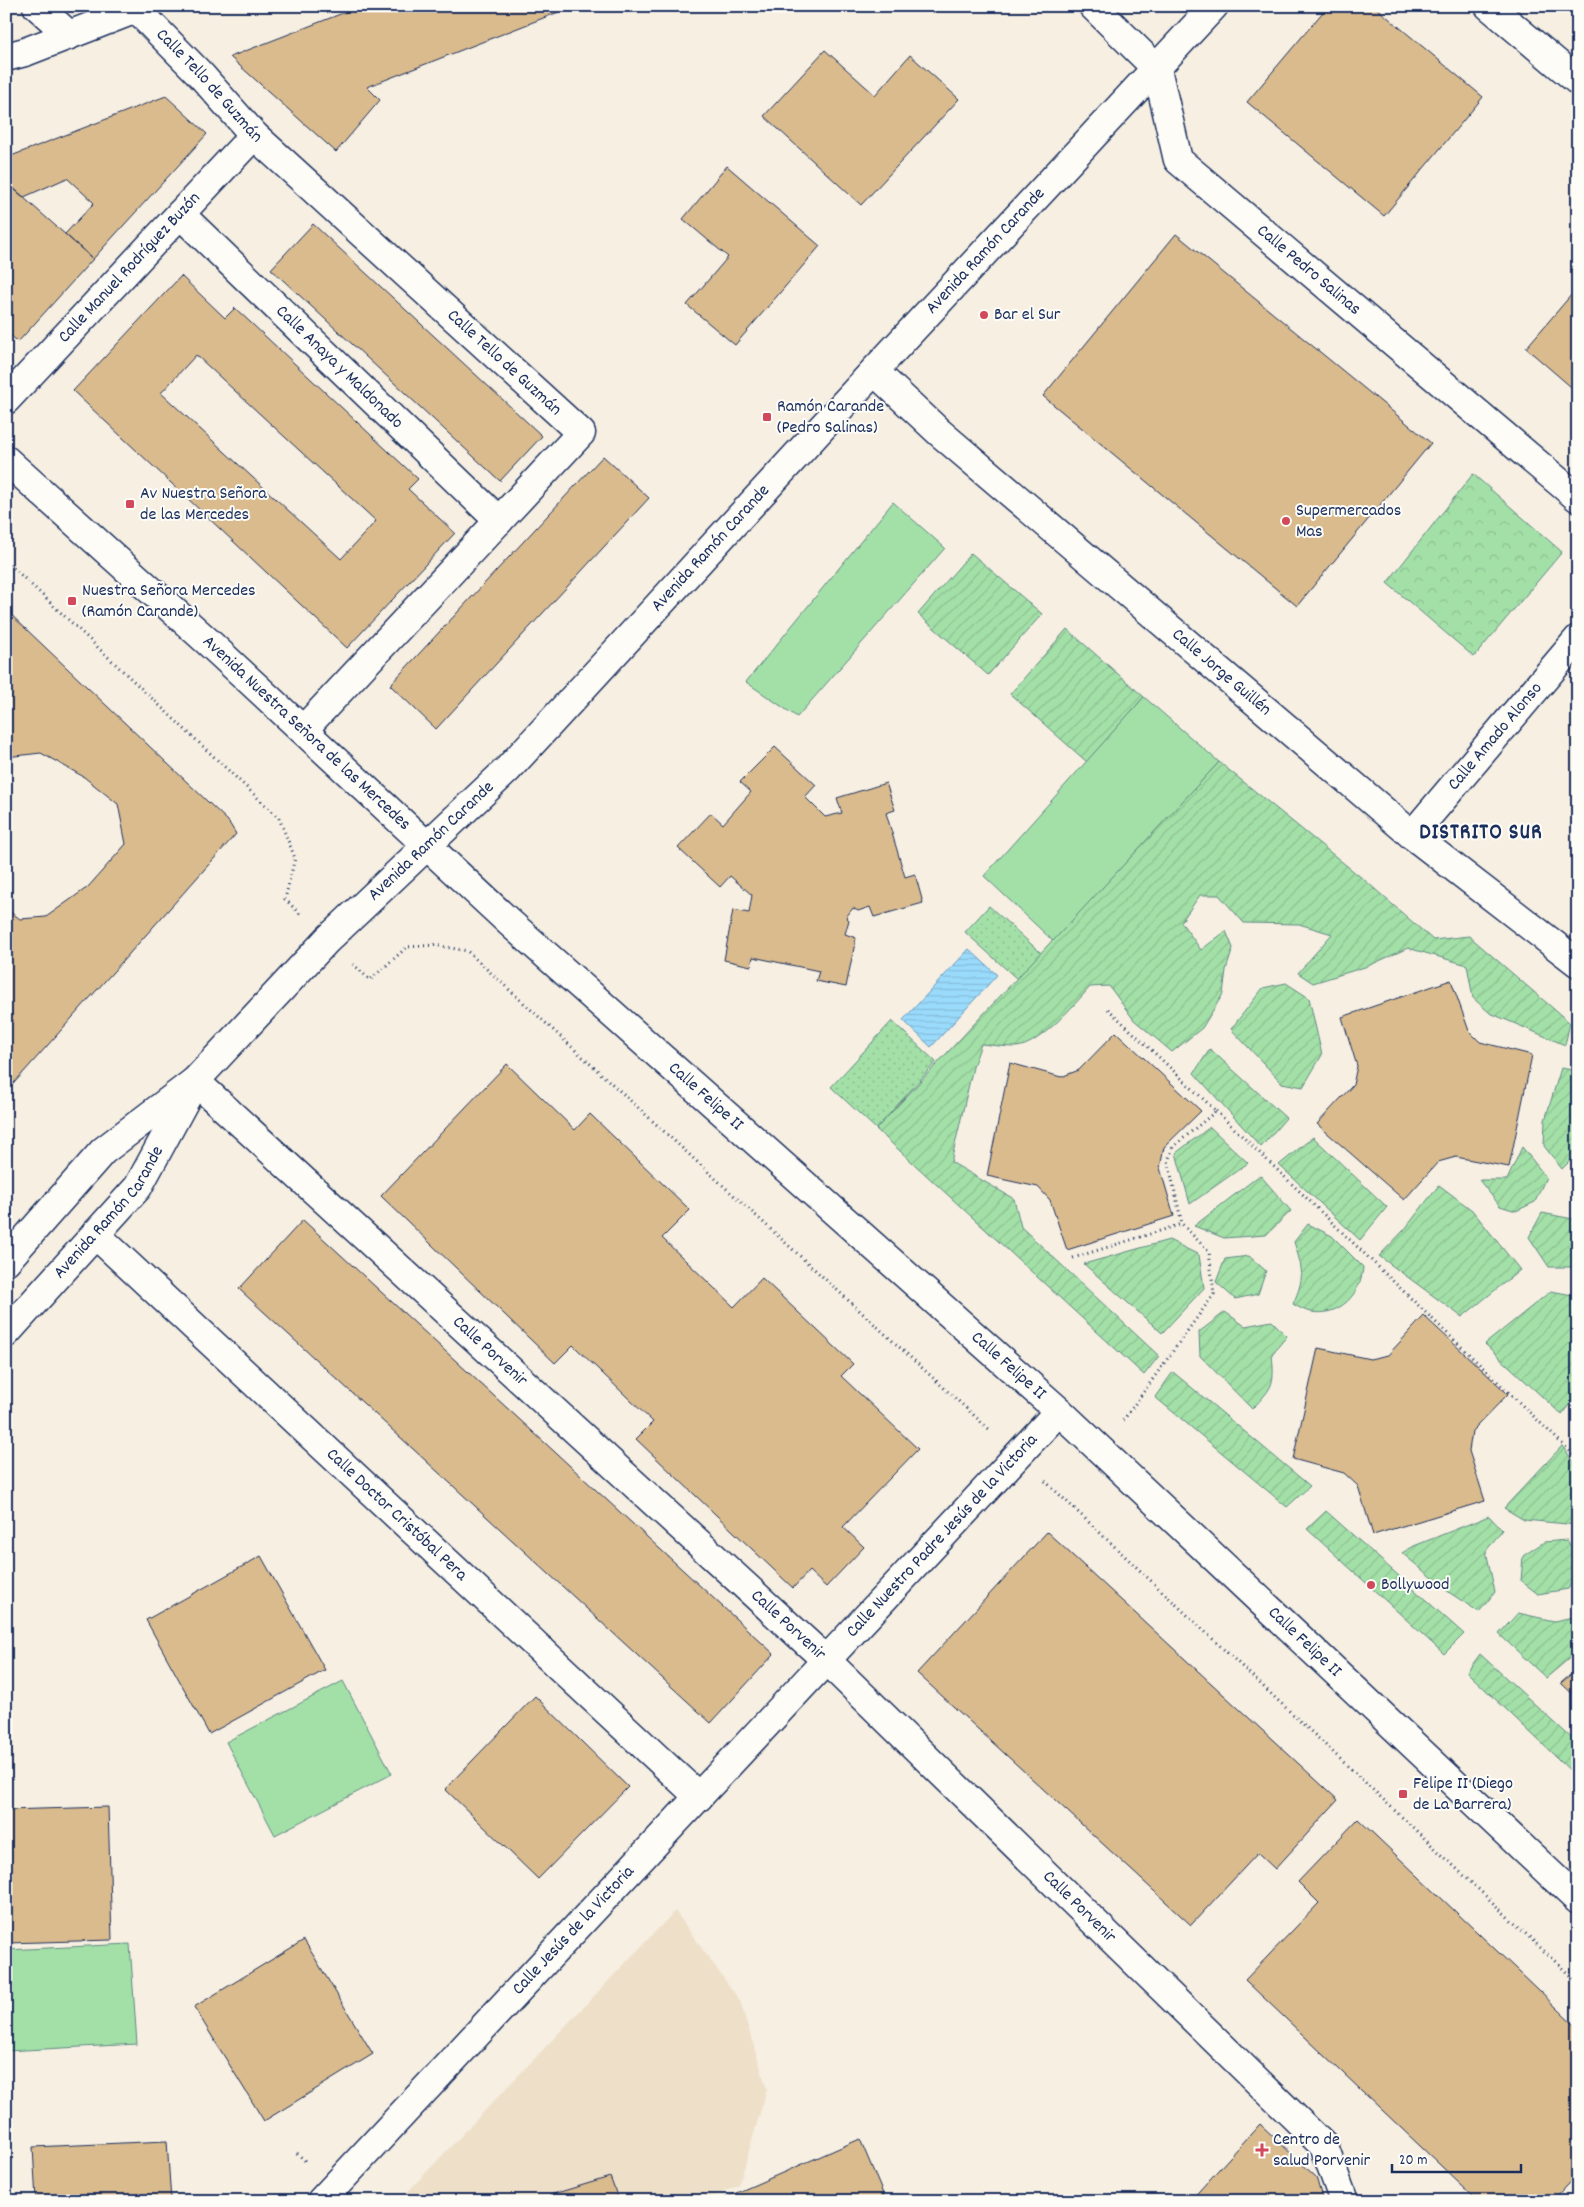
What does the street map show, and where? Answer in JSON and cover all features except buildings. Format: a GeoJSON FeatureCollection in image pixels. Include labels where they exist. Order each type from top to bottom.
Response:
{"type":"FeatureCollection","features":[{"type":"Feature","properties":{"kind":"street"},"geometry":{"type":"LineString","coordinates":[[37,6],[69,35]]}},
{"type":"Feature","properties":{"kind":"street"},"geometry":{"type":"LineString","coordinates":[[1094,6],[1157,69]]}},
{"type":"Feature","properties":{"kind":"street","name":"Avenida Ramón Carande"},"geometry":{"type":"LineString","coordinates":[[6,1260],[103,1151],[195,1081],[327,940],[508,769],[874,371],[1214,6]]}},
{"type":"Feature","properties":{"kind":"street"},"geometry":{"type":"LineString","coordinates":[[1489,6],[1578,81]]}},
{"type":"Feature","properties":{"kind":"street"},"geometry":{"type":"LineString","coordinates":[[13,58],[140,8]]}},
{"type":"Feature","properties":{"kind":"street","name":"Calle Tello de Guzmán"},"geometry":{"type":"LineString","coordinates":[[140,8],[254,136],[581,433],[303,730]]}},
{"type":"Feature","properties":{"kind":"street","name":"Calle Pedro Salinas"},"geometry":{"type":"LineString","coordinates":[[1157,69],[1178,160],[1578,498]]}},
{"type":"Feature","properties":{"kind":"street","name":"Calle Manuel Rodríguez Buzón"},"geometry":{"type":"LineString","coordinates":[[6,400],[254,136]]}},
{"type":"Feature","properties":{"kind":"street","name":"Calle Anaya y Maldonado"},"geometry":{"type":"LineString","coordinates":[[180,214],[499,521]]}},
{"type":"Feature","properties":{"kind":"street","name":"Calle Jorge Guillén"},"geometry":{"type":"LineString","coordinates":[[874,371],[939,432],[1412,835],[1578,963]]}},
{"type":"Feature","properties":{"kind":"street","name":"Avenida Nuestra Señora de las Mercedes"},"geometry":{"type":"LineString","coordinates":[[6,460],[303,730],[427,846]]}},
{"type":"Feature","properties":{"kind":"street","name":"Calle Amado Alonso"},"geometry":{"type":"LineString","coordinates":[[1412,835],[1578,639]]}},
{"type":"Feature","properties":{"kind":"street","name":"Calle Felipe II"},"geometry":{"type":"LineString","coordinates":[[427,846],[1059,1411],[1578,1900]]}},
{"type":"Feature","properties":{"kind":"street","name":"Avenida Ramón Carande"},"geometry":{"type":"LineString","coordinates":[[6,1333],[138,1187],[195,1081]]}},
{"type":"Feature","properties":{"kind":"street","name":"Calle Porvenir"},"geometry":{"type":"LineString","coordinates":[[195,1081],[826,1660],[1324,2146],[1344,2201]]}},
{"type":"Feature","properties":{"kind":"street","name":"Calle Doctor Cristóbal Pera"},"geometry":{"type":"LineString","coordinates":[[95,1234],[699,1796]]}},
{"type":"Feature","properties":{"kind":"street","name":"Calle Nuestro Padre Jesús de la Victoria"},"geometry":{"type":"LineString","coordinates":[[826,1660],[1059,1411]]}},
{"type":"Feature","properties":{"kind":"street","name":"Calle Jesús de la Victoria"},"geometry":{"type":"LineString","coordinates":[[321,2201],[826,1660]]}},
{"type":"Feature","properties":{"kind":"path"},"geometry":{"type":"LineString","coordinates":[[6,560],[279,818],[295,858],[285,899]]}},
{"type":"Feature","properties":{"kind":"path"},"geometry":{"type":"LineString","coordinates":[[370,980],[407,947],[435,945],[467,951],[996,1435]]}},
{"type":"Feature","properties":{"kind":"path"},"geometry":{"type":"LineString","coordinates":[[1108,1009],[1578,1459]]}},
{"type":"Feature","properties":{"kind":"path"},"geometry":{"type":"LineString","coordinates":[[1101,1450],[1214,1294],[1209,1252],[1182,1224],[1168,1161],[1173,1147],[1216,1112]]}},
{"type":"Feature","properties":{"kind":"path"},"geometry":{"type":"LineString","coordinates":[[1073,1258],[1182,1224]]}},
{"type":"Feature","properties":{"kind":"path"},"geometry":{"type":"LineString","coordinates":[[1042,1478],[1578,1983]]}},
{"type":"Feature","properties":{"kind":"shaded area"},"geometry":{"type":"Polygon","coordinates":[[[675,1911],[740,2001],[767,2089],[739,2185],[702,2201],[399,2201],[675,1911]]]}},
{"type":"Feature","properties":{"kind":"green space"},"geometry":{"type":"Polygon","coordinates":[[[1473,474],[1562,552],[1474,657],[1387,583],[1473,474]]]}},
{"type":"Feature","properties":{"kind":"green space"},"geometry":{"type":"Polygon","coordinates":[[[893,502],[945,548],[797,717],[746,682],[893,502]]]}},
{"type":"Feature","properties":{"kind":"green space"},"geometry":{"type":"Polygon","coordinates":[[[971,553],[1042,614],[988,675],[918,614],[971,553]]]}},
{"type":"Feature","properties":{"kind":"green space"},"geometry":{"type":"Polygon","coordinates":[[[1067,629],[1144,697],[1087,762],[1010,694],[1067,629]]]}},
{"type":"Feature","properties":{"kind":"green space"},"geometry":{"type":"Polygon","coordinates":[[[1144,697],[1219,762],[1053,941],[984,876],[1144,697]]]}},
{"type":"Feature","properties":{"kind":"green space"},"geometry":{"type":"Polygon","coordinates":[[[1219,762],[1368,883],[1433,940],[1469,936],[1570,1023],[1565,1045],[1490,1013],[1473,998],[1467,965],[1408,948],[1368,966],[1313,983],[1298,973],[1332,934],[1299,924],[1244,923],[1219,895],[1200,895],[1181,922],[1201,950],[1226,931],[1233,948],[1226,970],[1223,994],[1202,1028],[1172,1052],[1134,1020],[1109,986],[1090,987],[1046,1032],[1025,1045],[1016,1047],[981,1044],[973,1067],[951,1162],[1014,1199],[1021,1227],[1159,1356],[1144,1375],[876,1129],[1219,762]]]}},
{"type":"Feature","properties":{"kind":"green space"},"geometry":{"type":"Polygon","coordinates":[[[989,906],[1041,953],[1017,979],[965,932],[989,906]]]}},
{"type":"Feature","properties":{"kind":"green space"},"geometry":{"type":"Polygon","coordinates":[[[1286,983],[1309,998],[1322,1055],[1303,1087],[1282,1083],[1231,1029],[1263,988],[1286,983]]]}},
{"type":"Feature","properties":{"kind":"green space"},"geometry":{"type":"Polygon","coordinates":[[[892,1021],[936,1062],[876,1129],[831,1087],[892,1021]]]}},
{"type":"Feature","properties":{"kind":"green space"},"geometry":{"type":"Polygon","coordinates":[[[1210,1049],[1286,1118],[1261,1147],[1194,1073],[1210,1049]]]}},
{"type":"Feature","properties":{"kind":"green space"},"geometry":{"type":"Polygon","coordinates":[[[1561,1068],[1578,1071],[1578,1153],[1562,1169],[1544,1146],[1545,1120],[1561,1068]]]}},
{"type":"Feature","properties":{"kind":"green space"},"geometry":{"type":"Polygon","coordinates":[[[1210,1127],[1248,1163],[1190,1204],[1176,1153],[1210,1127]]]}},
{"type":"Feature","properties":{"kind":"green space"},"geometry":{"type":"Polygon","coordinates":[[[1313,1137],[1387,1207],[1360,1240],[1279,1165],[1313,1137]]]}},
{"type":"Feature","properties":{"kind":"green space"},"geometry":{"type":"Polygon","coordinates":[[[1522,1147],[1546,1177],[1535,1202],[1516,1211],[1500,1206],[1479,1180],[1507,1180],[1522,1147]]]}},
{"type":"Feature","properties":{"kind":"green space"},"geometry":{"type":"Polygon","coordinates":[[[1260,1175],[1291,1211],[1266,1235],[1224,1238],[1194,1226],[1260,1175]]]}},
{"type":"Feature","properties":{"kind":"green space"},"geometry":{"type":"Polygon","coordinates":[[[1439,1185],[1472,1210],[1520,1270],[1462,1317],[1379,1256],[1405,1229],[1439,1185]]]}},
{"type":"Feature","properties":{"kind":"green space"},"geometry":{"type":"Polygon","coordinates":[[[1542,1213],[1578,1220],[1578,1267],[1549,1267],[1529,1237],[1542,1213]]]}},
{"type":"Feature","properties":{"kind":"green space"},"geometry":{"type":"Polygon","coordinates":[[[1308,1224],[1332,1236],[1363,1267],[1358,1286],[1353,1294],[1347,1302],[1331,1311],[1311,1312],[1293,1304],[1301,1280],[1301,1267],[1294,1242],[1308,1224]]]}},
{"type":"Feature","properties":{"kind":"green space"},"geometry":{"type":"Polygon","coordinates":[[[1169,1240],[1199,1255],[1204,1288],[1162,1333],[1084,1264],[1169,1240]]]}},
{"type":"Feature","properties":{"kind":"green space"},"geometry":{"type":"Polygon","coordinates":[[[1249,1256],[1266,1271],[1258,1294],[1235,1299],[1216,1282],[1225,1259],[1249,1256]]]}},
{"type":"Feature","properties":{"kind":"green space"},"geometry":{"type":"Polygon","coordinates":[[[1551,1291],[1578,1296],[1578,1395],[1562,1415],[1485,1344],[1551,1291]]]}},
{"type":"Feature","properties":{"kind":"green space"},"geometry":{"type":"Polygon","coordinates":[[[1225,1312],[1245,1326],[1272,1321],[1287,1336],[1272,1354],[1273,1379],[1271,1385],[1252,1409],[1200,1356],[1199,1332],[1225,1312]]]}},
{"type":"Feature","properties":{"kind":"green space"},"geometry":{"type":"Polygon","coordinates":[[[1173,1372],[1310,1486],[1287,1507],[1155,1397],[1173,1372]]]}},
{"type":"Feature","properties":{"kind":"green space"},"geometry":{"type":"Polygon","coordinates":[[[1562,1446],[1578,1467],[1578,1525],[1524,1520],[1504,1508],[1562,1446]]]}},
{"type":"Feature","properties":{"kind":"green space"},"geometry":{"type":"Polygon","coordinates":[[[1326,1511],[1464,1634],[1444,1654],[1307,1529],[1326,1511]]]}},
{"type":"Feature","properties":{"kind":"green space"},"geometry":{"type":"Polygon","coordinates":[[[1489,1516],[1502,1530],[1486,1551],[1495,1592],[1479,1612],[1450,1593],[1402,1553],[1414,1546],[1489,1516]]]}},
{"type":"Feature","properties":{"kind":"green space"},"geometry":{"type":"Polygon","coordinates":[[[1567,1540],[1575,1554],[1578,1565],[1568,1589],[1538,1594],[1521,1581],[1523,1556],[1544,1542],[1567,1540]]]}},
{"type":"Feature","properties":{"kind":"green space"},"geometry":{"type":"Polygon","coordinates":[[[1518,1613],[1554,1621],[1578,1616],[1578,1651],[1546,1678],[1499,1634],[1518,1613]]]}},
{"type":"Feature","properties":{"kind":"green space"},"geometry":{"type":"Polygon","coordinates":[[[1480,1654],[1578,1744],[1578,1778],[1467,1672],[1480,1654]]]}},
{"type":"Feature","properties":{"kind":"green space"},"geometry":{"type":"Polygon","coordinates":[[[343,1681],[392,1774],[275,1835],[226,1742],[343,1681]]]}},
{"type":"Feature","properties":{"kind":"green space"},"geometry":{"type":"Polygon","coordinates":[[[130,1944],[137,2044],[6,2051],[6,1950],[130,1944]]]}},
{"type":"Feature","properties":{"kind":"water"},"geometry":{"type":"Polygon","coordinates":[[[969,949],[997,975],[931,1047],[903,1020],[969,949]]]}},
{"type":"Feature","properties":{"kind":"place","name":"Bar el Sur"},"geometry":{"type":"Point","coordinates":[984,315]}},
{"type":"Feature","properties":{"kind":"place","name":"Ramón Carande (Pedro Salinas)"},"geometry":{"type":"Point","coordinates":[767,417]}},
{"type":"Feature","properties":{"kind":"place","name":"Av Nuestra Señora de las Mercedes"},"geometry":{"type":"Point","coordinates":[130,504]}},
{"type":"Feature","properties":{"kind":"place","name":"Supermercados Mas"},"geometry":{"type":"Point","coordinates":[1286,521]}},
{"type":"Feature","properties":{"kind":"place","name":"Nuestra Señora Mercedes (Ramón Carande)"},"geometry":{"type":"Point","coordinates":[72,601]}},
{"type":"Feature","properties":{"kind":"place","name":"Bollywood"},"geometry":{"type":"Point","coordinates":[1371,1585]}},
{"type":"Feature","properties":{"kind":"place","name":"Felipe II (Diego de La Barrera)"},"geometry":{"type":"Point","coordinates":[1403,1794]}},
{"type":"Feature","properties":{"kind":"place","name":"Centro de salud Porvenir"},"geometry":{"type":"Point","coordinates":[1262,2150]}},
{"type":"Feature","properties":{"kind":"district","name":"DISTRITO SUR"},"geometry":{"type":"Point","coordinates":[1481,833]}}]}
